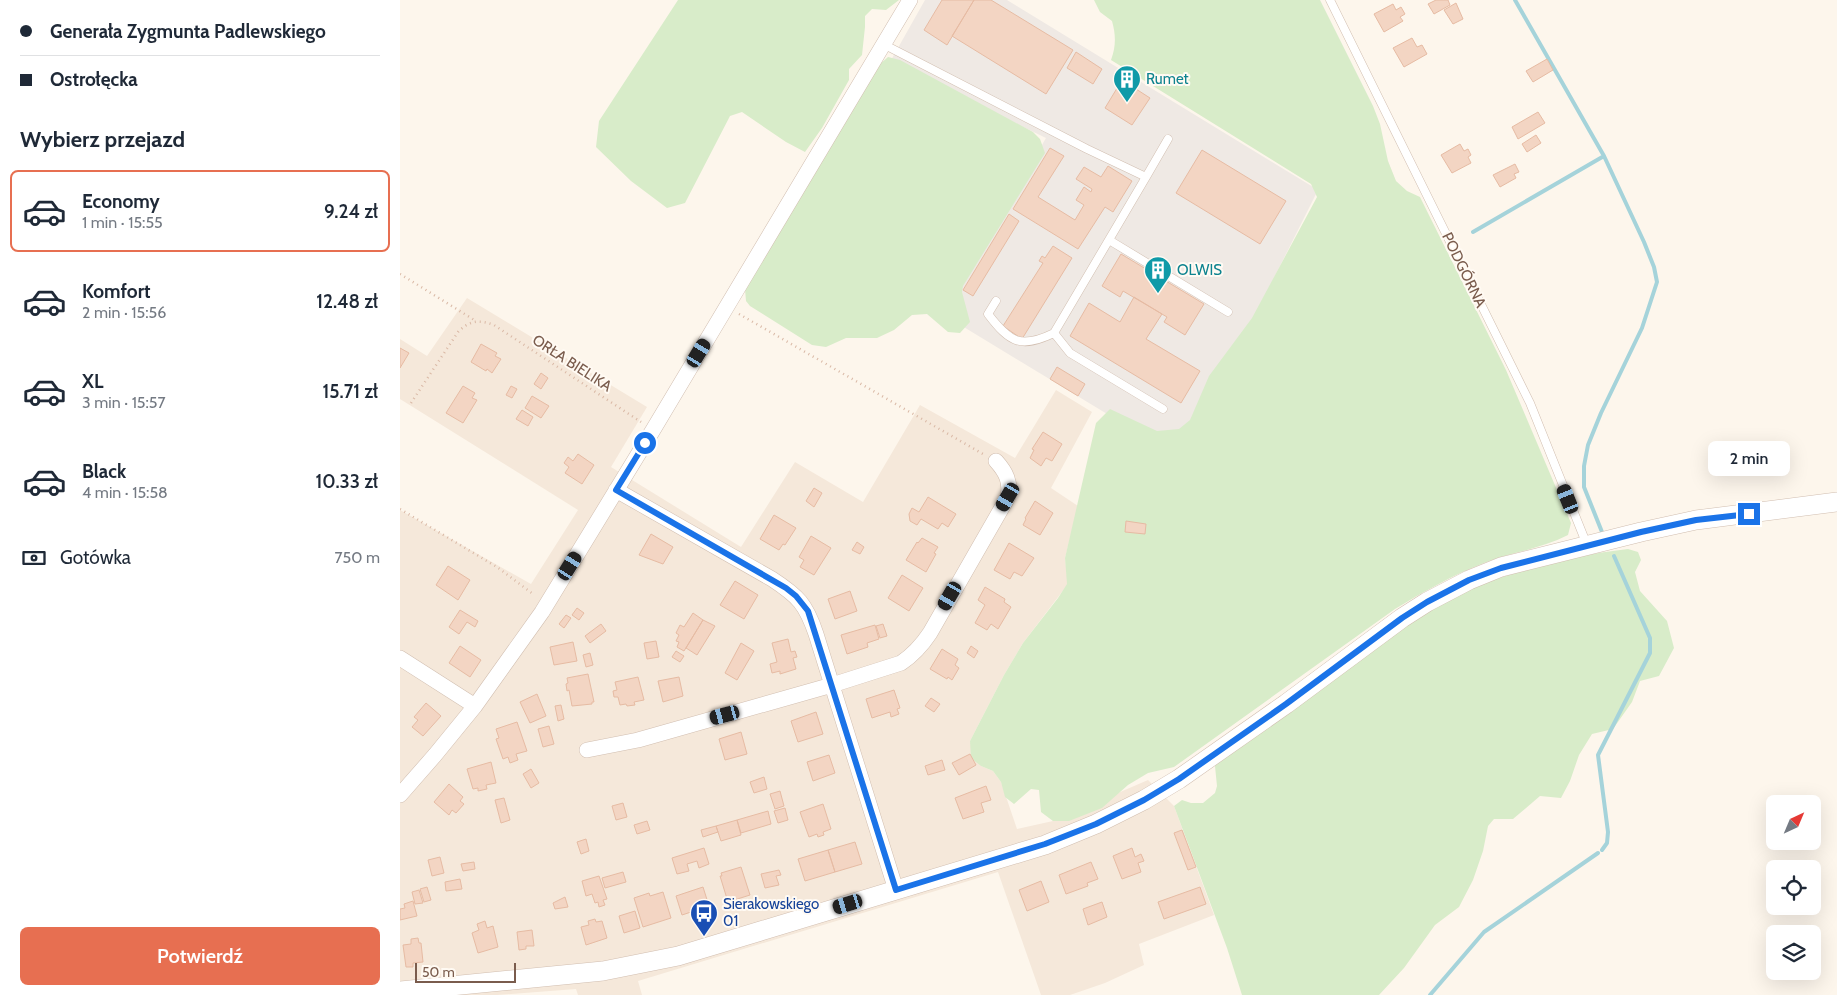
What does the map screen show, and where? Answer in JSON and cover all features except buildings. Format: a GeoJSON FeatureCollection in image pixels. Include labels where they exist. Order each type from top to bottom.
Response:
{"type":"FeatureCollection","features":[{"type":"Feature","properties":{"kind":"street"},"geometry":{"type":"LineString","coordinates":[[400,795],[435,756],[475,706],[542,612],[910,0]]}},
{"type":"Feature","properties":{"kind":"street"},"geometry":{"type":"LineString","coordinates":[[587,750],[638,740],[832,685],[901,663],[910,657],[922,645],[1008,497],[1010,489],[1008,479],[1004,470],[996,461]]}},
{"type":"Feature","properties":{"kind":"street"},"geometry":{"type":"LineString","coordinates":[[616,490],[772,579],[804,604],[812,621],[896,890]]}},
{"type":"Feature","properties":{"kind":"street"},"geometry":{"type":"LineString","coordinates":[[400,991],[565,975],[643,964],[678,956],[1045,844],[1096,824],[1144,800],[1179,779],[1427,602],[1451,588],[1487,572],[1696,520],[1837,502]]}},
{"type":"Feature","properties":{"kind":"street"},"geometry":{"type":"LineString","coordinates":[[400,658],[475,706]]}},
{"type":"Feature","properties":{"kind":"lane","name":"PODGÓRNA"},"geometry":{"type":"LineString","coordinates":[[1330,0],[1530,403],[1587,546]]}},
{"type":"Feature","properties":{"kind":"lane"},"geometry":{"type":"LineString","coordinates":[[883,44],[1087,149],[1146,176]]}},
{"type":"Feature","properties":{"kind":"lane"},"geometry":{"type":"LineString","coordinates":[[996,301],[988,314],[998,328],[1019,342],[1029,342],[1054,332],[1168,140]]}},
{"type":"Feature","properties":{"kind":"lane"},"geometry":{"type":"LineString","coordinates":[[1109,240],[1228,312]]}},
{"type":"Feature","properties":{"kind":"lane"},"geometry":{"type":"LineString","coordinates":[[1054,332],[1070,353],[1163,409]]}},
{"type":"Feature","properties":{"kind":"path","name":"ORŁA BIELIKA"},"geometry":{"type":"LineString","coordinates":[[400,274],[455,306],[476,321],[494,325],[653,430]]}},
{"type":"Feature","properties":{"kind":"path"},"geometry":{"type":"LineString","coordinates":[[727,307],[996,461]]}},
{"type":"Feature","properties":{"kind":"path"},"geometry":{"type":"LineString","coordinates":[[411,403],[458,332],[466,325],[476,321]]}},
{"type":"Feature","properties":{"kind":"path"},"geometry":{"type":"LineString","coordinates":[[400,509],[497,567],[533,594]]}},
{"type":"Feature","properties":{"kind":"shaded area","name":"Rumet"},"geometry":{"type":"Polygon","coordinates":[[[925,0],[1007,0],[1318,190],[1183,460],[944,315],[1046,138],[890,62],[925,0]]]}},
{"type":"Feature","properties":{"kind":"shaded area"},"geometry":{"type":"Polygon","coordinates":[[[467,298],[647,407],[611,467],[741,547],[795,462],[863,502],[920,405],[1015,458],[1056,390],[1092,412],[1051,488],[1078,506],[1065,558],[1068,584],[1023,643],[970,741],[981,766],[993,771],[1001,782],[1017,829],[1053,821],[1148,780],[1174,806],[1214,915],[1139,944],[1144,965],[1105,983],[1070,995],[1041,995],[998,872],[638,981],[642,995],[578,995],[576,989],[497,995],[400,995],[400,510],[531,584],[578,510],[400,399],[400,339],[427,356],[467,298]]]}},
{"type":"Feature","properties":{"kind":"green space"},"geometry":{"type":"Polygon","coordinates":[[[678,0],[899,0],[886,10],[872,9],[865,16],[862,55],[849,69],[849,80],[822,128],[805,152],[786,142],[742,112],[730,116],[685,203],[667,208],[631,181],[596,147],[599,121],[678,0]]]}},
{"type":"Feature","properties":{"kind":"green space"},"geometry":{"type":"Polygon","coordinates":[[[1094,0],[1320,0],[1373,106],[1380,124],[1388,161],[1396,181],[1407,191],[1420,197],[1506,370],[1571,523],[1568,535],[1558,540],[1484,563],[1416,596],[1395,609],[1174,767],[1148,773],[1128,785],[1102,808],[1069,821],[1053,821],[1041,812],[1039,790],[1031,789],[1014,804],[1005,797],[1001,782],[993,771],[981,766],[971,758],[970,741],[1023,643],[1067,584],[1065,558],[1096,423],[1110,409],[1157,431],[1179,429],[1190,420],[1209,376],[1252,318],[1317,197],[1311,184],[1111,60],[1115,41],[1112,21],[1100,12],[1094,0]]]}},
{"type":"Feature","properties":{"kind":"green space"},"geometry":{"type":"Polygon","coordinates":[[[888,57],[900,60],[1033,132],[1040,139],[1045,153],[963,286],[962,292],[970,322],[960,333],[948,332],[927,314],[912,315],[894,330],[877,338],[846,338],[826,347],[812,345],[750,306],[746,301],[745,289],[880,64],[888,57]]]}},
{"type":"Feature","properties":{"kind":"green space"},"geometry":{"type":"Polygon","coordinates":[[[1628,549],[1638,552],[1641,560],[1635,572],[1640,591],[1667,621],[1674,648],[1659,676],[1640,681],[1632,702],[1613,729],[1592,734],[1579,755],[1570,781],[1561,798],[1540,796],[1513,819],[1494,819],[1488,826],[1483,851],[1473,880],[1459,907],[1435,925],[1404,968],[1379,995],[1242,995],[1227,948],[1174,806],[1182,800],[1191,803],[1203,803],[1215,793],[1217,786],[1215,766],[1220,755],[1446,600],[1517,572],[1561,560],[1628,549]]]}},
{"type":"Feature","properties":{"kind":"waterway"},"geometry":{"type":"LineString","coordinates":[[1515,0],[1604,156],[1644,242],[1654,267],[1657,282],[1642,328],[1601,413],[1588,445],[1584,466],[1584,487],[1602,532]]}},
{"type":"Feature","properties":{"kind":"waterway"},"geometry":{"type":"LineString","coordinates":[[1473,232],[1604,156]]}},
{"type":"Feature","properties":{"kind":"waterway"},"geometry":{"type":"LineString","coordinates":[[1602,850],[1607,843],[1608,832],[1598,755],[1650,653],[1650,638],[1614,556]]}},
{"type":"Feature","properties":{"kind":"waterway"},"geometry":{"type":"LineString","coordinates":[[1430,995],[1484,932],[1598,853]]}},
{"type":"Feature","properties":{"kind":"place","name":"Rumet"},"geometry":{"type":"Point","coordinates":[1127,103]}},
{"type":"Feature","properties":{"kind":"place","name":"OLWIS"},"geometry":{"type":"Point","coordinates":[1158,294]}},
{"type":"Feature","properties":{"kind":"place","name":"Sierakowskiego 01"},"geometry":{"type":"Point","coordinates":[704,937]}},
{"type":"Feature","properties":{"kind":"route"},"geometry":{"type":"LineString","coordinates":[[645,443],[616,490],[772,579],[796,596],[808,611],[896,890],[1045,844],[1096,824],[1144,800],[1179,779],[1286,704],[1402,618],[1451,588],[1487,572],[1641,532],[1696,520],[1749,514]]}}]}
